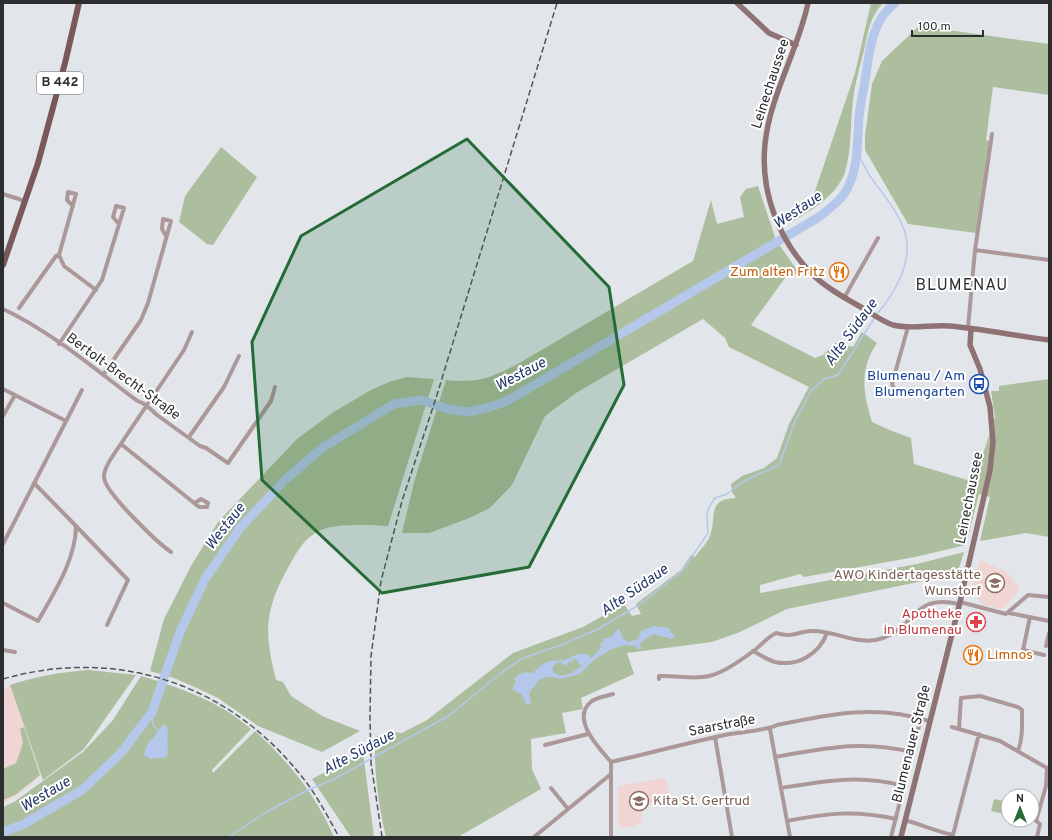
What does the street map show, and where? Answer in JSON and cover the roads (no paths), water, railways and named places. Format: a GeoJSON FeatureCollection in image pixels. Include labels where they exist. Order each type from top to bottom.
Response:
{"type":"FeatureCollection","features":[{"type":"Feature","properties":{"kind":"main road","name":"B 442"},"geometry":{"type":"LineString","coordinates":[[3,265],[26,201],[63,70],[79,3]]}},
{"type":"Feature","properties":{"kind":"street"},"geometry":{"type":"LineString","coordinates":[[737,3],[769,33],[796,45]]}},
{"type":"Feature","properties":{"kind":"street","name":"Leinechaussee"},"geometry":{"type":"LineString","coordinates":[[808,3],[796,45],[774,106],[765,144],[765,181],[777,222],[792,250],[814,276],[844,298],[883,320],[894,325],[908,327],[950,326],[969,329],[970,345],[980,369],[989,400],[993,442],[986,491],[946,657]]}},
{"type":"Feature","properties":{"kind":"street"},"geometry":{"type":"LineString","coordinates":[[992,134],[975,250],[969,329],[1049,340]]}},
{"type":"Feature","properties":{"kind":"street"},"geometry":{"type":"LineString","coordinates":[[3,194],[26,201]]}},
{"type":"Feature","properties":{"kind":"street"},"geometry":{"type":"LineString","coordinates":[[73,206],[60,255],[64,266],[96,290]]}},
{"type":"Feature","properties":{"kind":"street"},"geometry":{"type":"LineString","coordinates":[[59,344],[96,290],[107,268],[118,223]]}},
{"type":"Feature","properties":{"kind":"street"},"geometry":{"type":"LineString","coordinates":[[103,375],[141,320],[148,303],[166,236]]}},
{"type":"Feature","properties":{"kind":"street"},"geometry":{"type":"LineString","coordinates":[[844,298],[878,238]]}},
{"type":"Feature","properties":{"kind":"street"},"geometry":{"type":"LineString","coordinates":[[975,250],[1049,260]]}},
{"type":"Feature","properties":{"kind":"street"},"geometry":{"type":"LineString","coordinates":[[20,308],[56,256],[60,255]]}},
{"type":"Feature","properties":{"kind":"street","name":"Bertolt-Brecht-Straße"},"geometry":{"type":"LineString","coordinates":[[3,310],[21,318],[136,400],[146,405],[157,416],[228,463],[271,401],[275,387]]}},
{"type":"Feature","properties":{"kind":"street"},"geometry":{"type":"LineString","coordinates":[[896,394],[892,384],[908,327]]}},
{"type":"Feature","properties":{"kind":"street"},"geometry":{"type":"LineString","coordinates":[[171,552],[159,544],[108,488],[104,478],[106,468],[146,405],[184,350],[192,332]]}},
{"type":"Feature","properties":{"kind":"street"},"geometry":{"type":"LineString","coordinates":[[189,437],[220,392],[239,356]]}},
{"type":"Feature","properties":{"kind":"street"},"geometry":{"type":"LineString","coordinates":[[3,389],[66,421]]}},
{"type":"Feature","properties":{"kind":"street"},"geometry":{"type":"LineString","coordinates":[[3,544],[82,390]]}},
{"type":"Feature","properties":{"kind":"street"},"geometry":{"type":"LineString","coordinates":[[3,416],[16,395]]}},
{"type":"Feature","properties":{"kind":"street"},"geometry":{"type":"LineString","coordinates":[[121,444],[196,502]]}},
{"type":"Feature","properties":{"kind":"street"},"geometry":{"type":"LineString","coordinates":[[34,483],[128,580],[107,625]]}},
{"type":"Feature","properties":{"kind":"street"},"geometry":{"type":"LineString","coordinates":[[3,603],[38,621],[63,574],[71,552],[76,526]]}},
{"type":"Feature","properties":{"kind":"street"},"geometry":{"type":"LineString","coordinates":[[1009,613],[1028,595],[1049,597]]}},
{"type":"Feature","properties":{"kind":"street"},"geometry":{"type":"LineString","coordinates":[[659,679],[659,676],[673,675],[686,677],[710,676],[753,652],[766,638],[776,633],[787,636],[810,631],[827,633],[859,641],[875,640],[890,634],[928,604],[945,602],[959,603],[1049,621]]}},
{"type":"Feature","properties":{"kind":"street"},"geometry":{"type":"LineString","coordinates":[[1030,617],[1023,650],[1044,655]]}},
{"type":"Feature","properties":{"kind":"street"},"geometry":{"type":"LineString","coordinates":[[753,652],[774,662],[795,662],[806,659],[816,652],[823,643],[827,633]]}},
{"type":"Feature","properties":{"kind":"street"},"geometry":{"type":"LineString","coordinates":[[1046,646],[1049,633]]}},
{"type":"Feature","properties":{"kind":"street"},"geometry":{"type":"LineString","coordinates":[[3,650],[15,652]]}},
{"type":"Feature","properties":{"kind":"street","name":"Blumenauer Straße"},"geometry":{"type":"LineString","coordinates":[[901,837],[946,657]]}},
{"type":"Feature","properties":{"kind":"street"},"geometry":{"type":"LineString","coordinates":[[610,837],[611,762],[588,734],[585,715],[587,707],[593,701],[613,694]]}},
{"type":"Feature","properties":{"kind":"street"},"geometry":{"type":"LineString","coordinates":[[959,728],[961,698],[980,696],[1018,707],[1022,710],[1021,742],[1018,751]]}},
{"type":"Feature","properties":{"kind":"street","name":"Saarstraße"},"geometry":{"type":"LineString","coordinates":[[611,762],[715,737],[752,730],[770,729],[777,725],[845,712],[886,712],[921,718],[929,721]]}},
{"type":"Feature","properties":{"kind":"street","name":"Blumenauer Straße"},"geometry":{"type":"LineString","coordinates":[[891,837],[921,718]]}},
{"type":"Feature","properties":{"kind":"street"},"geometry":{"type":"LineString","coordinates":[[952,727],[1000,741],[1047,768],[1046,786],[1036,821],[1040,824],[1037,837]]}},
{"type":"Feature","properties":{"kind":"street"},"geometry":{"type":"LineString","coordinates":[[770,729],[790,837]]}},
{"type":"Feature","properties":{"kind":"street"},"geometry":{"type":"LineString","coordinates":[[545,745],[588,734]]}},
{"type":"Feature","properties":{"kind":"street"},"geometry":{"type":"LineString","coordinates":[[905,820],[952,836],[979,734]]}},
{"type":"Feature","properties":{"kind":"street"},"geometry":{"type":"LineString","coordinates":[[715,737],[732,837]]}},
{"type":"Feature","properties":{"kind":"street"},"geometry":{"type":"LineString","coordinates":[[775,757],[836,746],[878,746],[912,752]]}},
{"type":"Feature","properties":{"kind":"street"},"geometry":{"type":"LineString","coordinates":[[534,837],[611,774]]}},
{"type":"Feature","properties":{"kind":"street"},"geometry":{"type":"LineString","coordinates":[[781,788],[837,779],[860,778],[885,780],[904,786]]}},
{"type":"Feature","properties":{"kind":"street"},"geometry":{"type":"LineString","coordinates":[[551,788],[568,809]]}},
{"type":"Feature","properties":{"kind":"street"},"geometry":{"type":"LineString","coordinates":[[787,821],[846,812],[873,814],[896,819]]}},
{"type":"Feature","properties":{"kind":"street"},"geometry":{"type":"LineString","coordinates":[[541,832],[541,837]]}},
{"type":"Feature","properties":{"kind":"water"},"geometry":{"type":"Polygon","coordinates":[[[653,626],[669,628],[671,633],[675,635],[672,639],[654,634],[640,643],[641,649],[638,649],[636,646],[624,645],[610,650],[594,660],[580,674],[559,679],[549,676],[539,680],[529,693],[531,704],[527,705],[522,695],[512,689],[516,681],[514,679],[519,675],[533,673],[548,662],[565,660],[581,654],[589,655],[591,659],[601,647],[600,644],[603,642],[603,639],[611,637],[619,628],[623,639],[628,642],[638,639],[641,631],[653,626]],[[573,659],[572,663],[569,661],[566,666],[560,662],[554,665],[552,669],[558,675],[566,675],[581,666],[576,659],[573,659]]]}},
{"type":"Feature","properties":{"kind":"water"},"geometry":{"type":"Polygon","coordinates":[[[164,724],[168,728],[167,757],[151,759],[144,755],[147,745],[164,724]]]}},
{"type":"Feature","properties":{"kind":"waterway","name":"Westaue"},"geometry":{"type":"LineString","coordinates":[[3,832],[22,825],[82,790],[121,753],[152,712],[180,632],[205,579],[240,528],[285,480],[322,448],[394,404],[421,400],[448,409],[468,412],[487,408],[507,401],[819,217],[836,203],[842,197],[849,185],[855,167],[860,108],[872,39],[881,19],[887,10],[895,3]]}},
{"type":"Feature","properties":{"kind":"waterway","name":"Alte Südaue"},"geometry":{"type":"LineString","coordinates":[[857,151],[870,176],[896,212],[904,228],[906,236],[907,247],[904,268],[890,297],[877,314]]}},
{"type":"Feature","properties":{"kind":"waterway","name":"Alte Südaue"},"geometry":{"type":"LineString","coordinates":[[229,837],[263,814],[304,792],[338,777],[450,715],[497,676],[521,659],[561,645],[598,629],[639,605],[682,571],[708,533],[707,515],[709,507],[715,498],[727,494],[744,481],[779,465],[796,419],[811,391],[824,379],[838,375],[875,317]]}},
{"type":"Feature","properties":{"kind":"waterway"},"geometry":{"type":"LineString","coordinates":[[152,712],[153,725],[159,731]]}},
{"type":"Feature","properties":{"kind":"railway"},"geometry":{"type":"LineString","coordinates":[[382,837],[371,763],[370,717],[371,656],[381,581],[402,501],[436,398],[557,3]]}},
{"type":"Feature","properties":{"kind":"railway"},"geometry":{"type":"LineString","coordinates":[[3,679],[45,670],[86,667],[126,671],[165,680],[202,695],[237,715],[270,742],[305,780],[339,837]]}},
{"type":"Feature","properties":{"kind":"place","name":"Zum alten Fritz"},"geometry":{"type":"Point","coordinates":[839,272]}},
{"type":"Feature","properties":{"kind":"place","name":"Blumenau / Am Blumengarten"},"geometry":{"type":"Point","coordinates":[979,384]}},
{"type":"Feature","properties":{"kind":"place","name":"AWO Kindertagesstätte Wunstorf"},"geometry":{"type":"Point","coordinates":[995,583]}},
{"type":"Feature","properties":{"kind":"place","name":"Apotheke in Blumenau"},"geometry":{"type":"Point","coordinates":[976,622]}},
{"type":"Feature","properties":{"kind":"place","name":"Limnos"},"geometry":{"type":"Point","coordinates":[973,655]}},
{"type":"Feature","properties":{"kind":"place","name":"Kita St. Gertrud"},"geometry":{"type":"Point","coordinates":[639,801]}},
{"type":"Feature","properties":{"kind":"district","name":"BLUMENAU"},"geometry":{"type":"Point","coordinates":[962,286]}}]}
